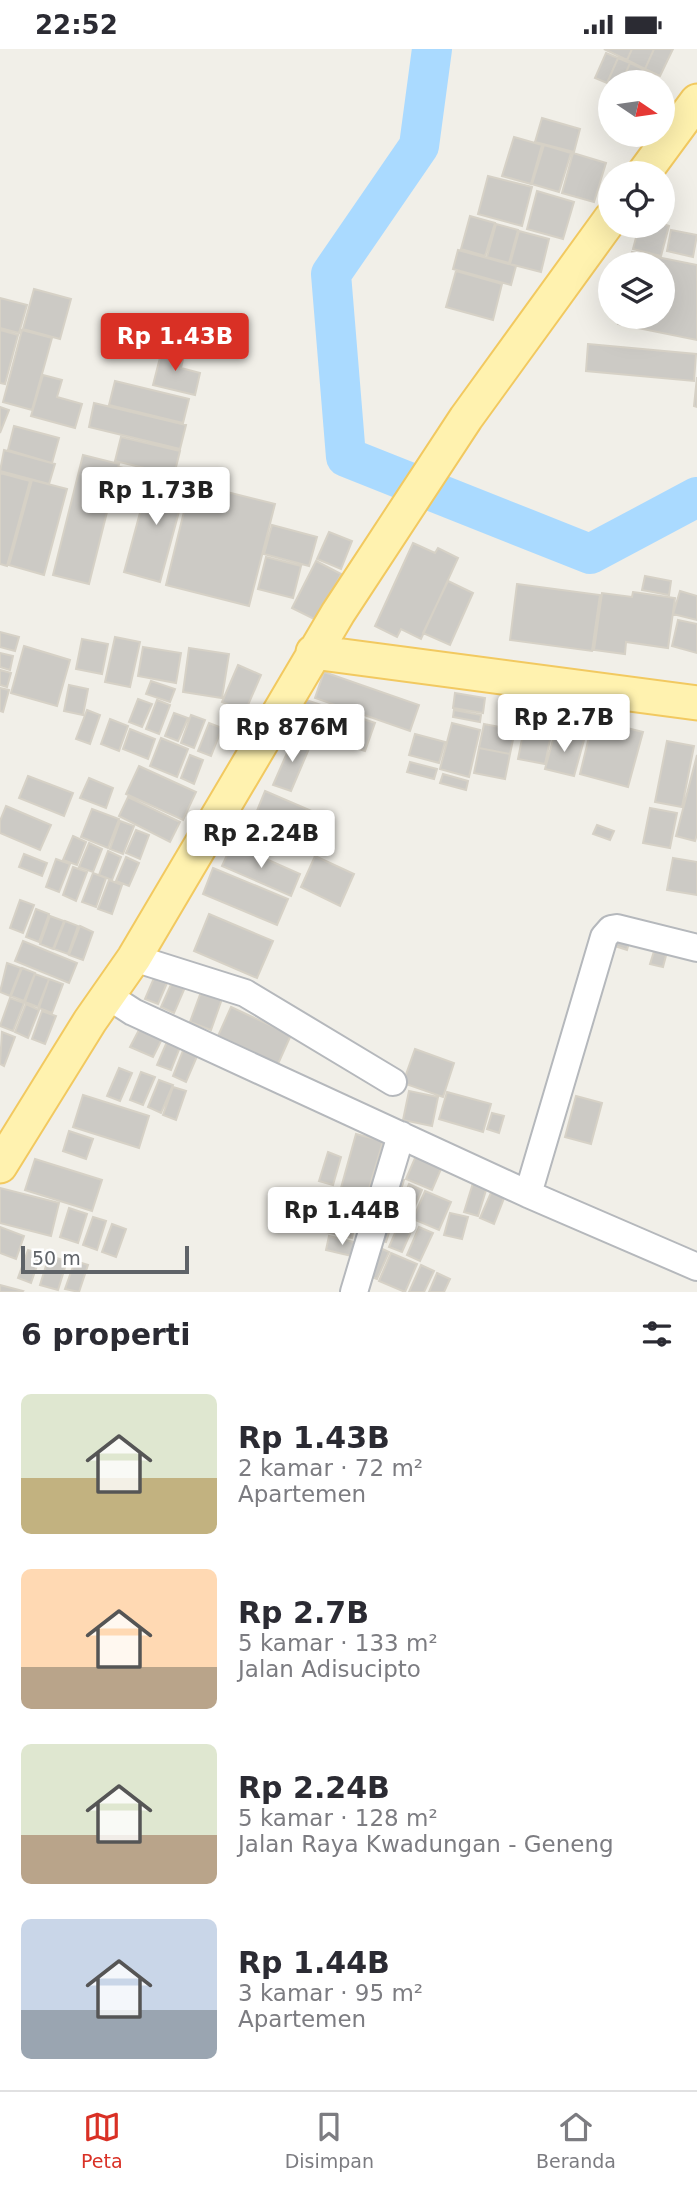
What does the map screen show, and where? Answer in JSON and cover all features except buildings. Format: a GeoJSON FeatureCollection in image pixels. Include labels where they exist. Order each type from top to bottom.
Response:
{"type":"FeatureCollection","features":[{"type":"Feature","properties":{"kind":"main road"},"geometry":{"type":"LineString","coordinates":[[652,161],[697,101]]}},
{"type":"Feature","properties":{"kind":"main road"},"geometry":{"type":"LineString","coordinates":[[0,1166],[134,958],[313,652],[383,543],[466,418],[598,236]]}},
{"type":"Feature","properties":{"kind":"main road"},"geometry":{"type":"LineString","coordinates":[[313,652],[697,703]]}},
{"type":"Feature","properties":{"kind":"street"},"geometry":{"type":"LineString","coordinates":[[528,1194],[604,937],[611,929],[617,928],[697,948]]}},
{"type":"Feature","properties":{"kind":"street"},"geometry":{"type":"LineString","coordinates":[[134,958],[245,993],[393,1082]]}},
{"type":"Feature","properties":{"kind":"street"},"geometry":{"type":"LineString","coordinates":[[108,996],[133,1012],[528,1194],[697,1267]]}},
{"type":"Feature","properties":{"kind":"street"},"geometry":{"type":"LineString","coordinates":[[354,1292],[401,1135]]}},
{"type":"Feature","properties":{"kind":"waterway"},"geometry":{"type":"LineString","coordinates":[[432,49],[419,146],[331,274],[346,457],[590,554],[697,497]]}}]}
